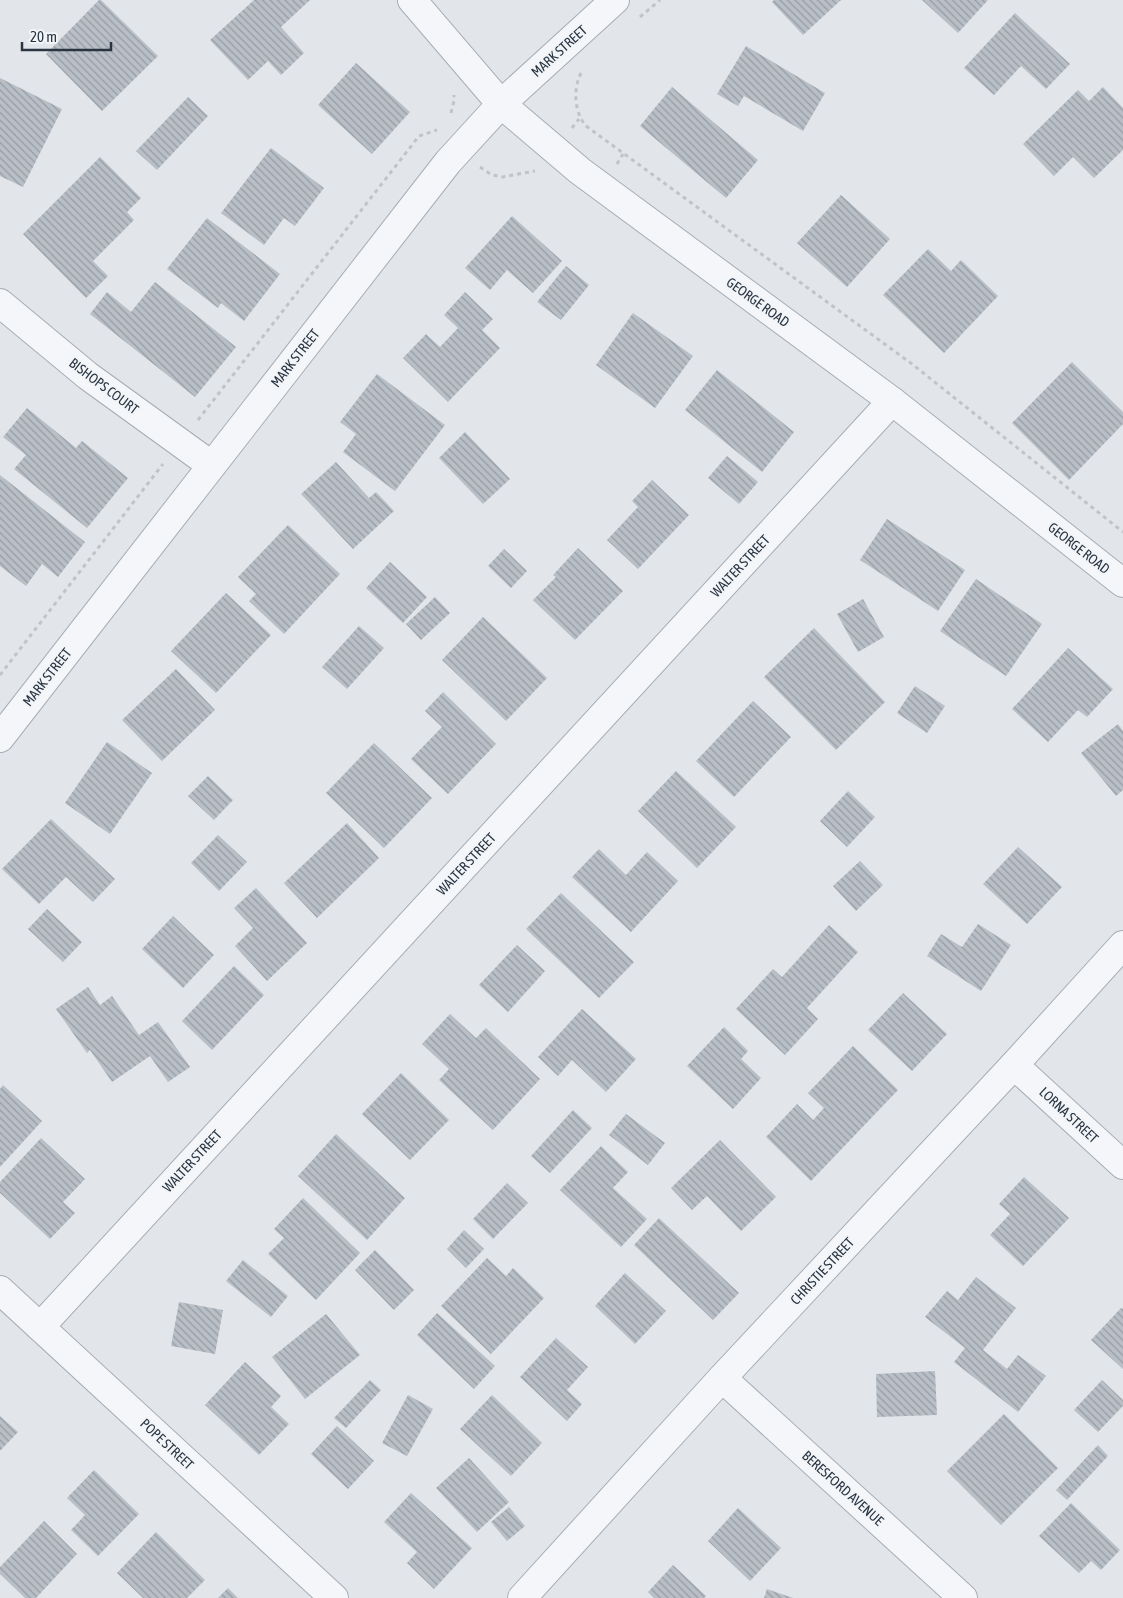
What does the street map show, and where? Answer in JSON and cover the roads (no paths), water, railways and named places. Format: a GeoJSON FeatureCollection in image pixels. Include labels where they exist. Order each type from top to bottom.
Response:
{"type":"FeatureCollection","features":[{"type":"Feature","properties":{"kind":"street","name":"GEORGE ROAD"},"geometry":{"type":"LineString","coordinates":[[412,0],[501,104],[587,176],[892,400],[1123,583]]}},
{"type":"Feature","properties":{"kind":"street","name":"MARK STREET"},"geometry":{"type":"LineString","coordinates":[[0,738],[448,162],[501,104],[615,0]]}},
{"type":"Feature","properties":{"kind":"street","name":"BISHOPS COURT"},"geometry":{"type":"LineString","coordinates":[[0,303],[88,376],[212,465]]}},
{"type":"Feature","properties":{"kind":"street","name":"WALTER STREET"},"geometry":{"type":"LineString","coordinates":[[40,1327],[892,400]]}},
{"type":"Feature","properties":{"kind":"street","name":"CHRISTIE STREET"},"geometry":{"type":"LineString","coordinates":[[522,1598],[722,1378],[1014,1065],[1123,945]]}},
{"type":"Feature","properties":{"kind":"street","name":"LORNA STREET"},"geometry":{"type":"LineString","coordinates":[[1014,1065],[1123,1165]]}},
{"type":"Feature","properties":{"kind":"street","name":"POPE STREET"},"geometry":{"type":"LineString","coordinates":[[0,1290],[334,1598]]}},
{"type":"Feature","properties":{"kind":"street","name":"BERESFORD AVENUE"},"geometry":{"type":"LineString","coordinates":[[722,1378],[963,1598]]}}]}
